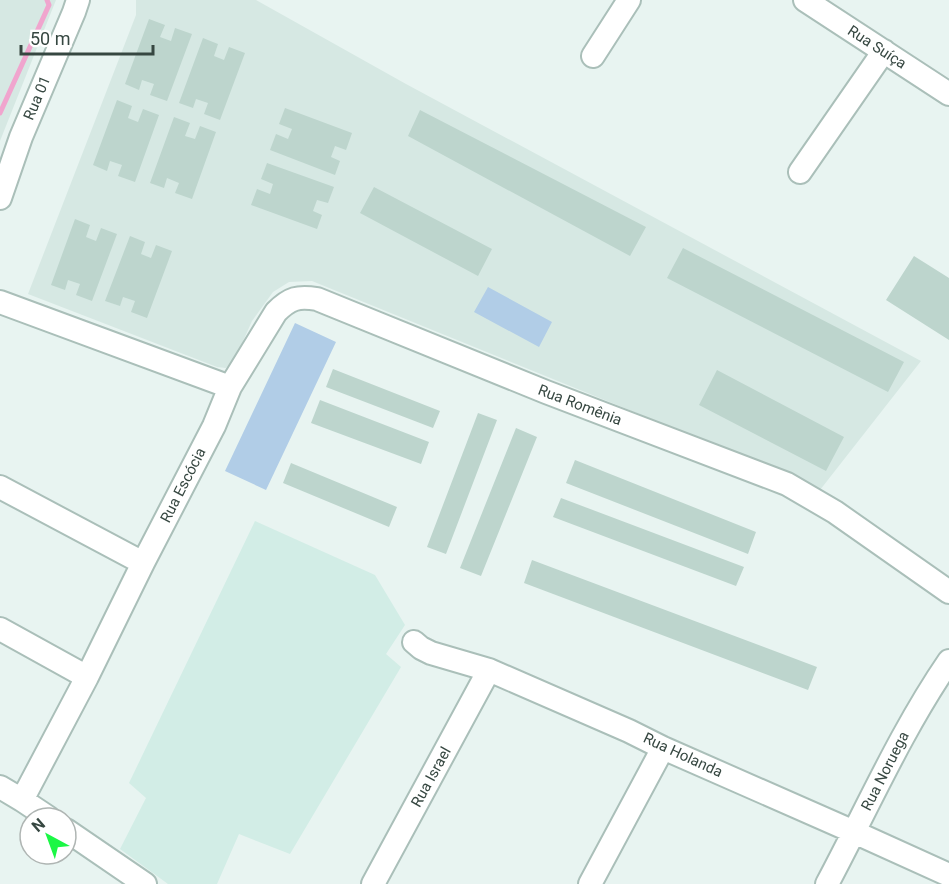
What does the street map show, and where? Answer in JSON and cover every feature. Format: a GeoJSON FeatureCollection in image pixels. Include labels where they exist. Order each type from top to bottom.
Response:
{"type":"FeatureCollection","features":[{"type":"Feature","properties":{"kind":"street","name":"Rua 01"},"geometry":{"type":"LineString","coordinates":[[0,198],[21,137],[78,0]]}},
{"type":"Feature","properties":{"kind":"street"},"geometry":{"type":"LineString","coordinates":[[593,57],[629,0]]}},
{"type":"Feature","properties":{"kind":"street","name":"Rua Suíça"},"geometry":{"type":"LineString","coordinates":[[805,0],[949,94]]}},
{"type":"Feature","properties":{"kind":"street"},"geometry":{"type":"LineString","coordinates":[[800,172],[884,51]]}},
{"type":"Feature","properties":{"kind":"street","name":"Rua Romênia"},"geometry":{"type":"LineString","coordinates":[[230,387],[276,312],[285,303],[294,299],[304,297],[317,299],[546,392],[787,484],[835,512],[949,592]]}},
{"type":"Feature","properties":{"kind":"street"},"geometry":{"type":"LineString","coordinates":[[0,302],[230,387]]}},
{"type":"Feature","properties":{"kind":"street","name":"Rua Escócia"},"geometry":{"type":"LineString","coordinates":[[22,800],[214,426],[230,387]]}},
{"type":"Feature","properties":{"kind":"street"},"geometry":{"type":"LineString","coordinates":[[0,487],[143,563]]}},
{"type":"Feature","properties":{"kind":"street"},"geometry":{"type":"LineString","coordinates":[[0,629],[87,677]]}},
{"type":"Feature","properties":{"kind":"street","name":"Rua Holanda"},"geometry":{"type":"LineString","coordinates":[[414,642],[431,653],[489,670],[949,875]]}},
{"type":"Feature","properties":{"kind":"street","name":"Rua Noruega"},"geometry":{"type":"LineString","coordinates":[[827,884],[908,726],[949,661]]}},
{"type":"Feature","properties":{"kind":"street","name":"Rua Israel"},"geometry":{"type":"LineString","coordinates":[[373,884],[489,670]]}},
{"type":"Feature","properties":{"kind":"street"},"geometry":{"type":"LineString","coordinates":[[590,884],[663,748]]}},
{"type":"Feature","properties":{"kind":"street"},"geometry":{"type":"LineString","coordinates":[[0,787],[31,806]]}},
{"type":"Feature","properties":{"kind":"street"},"geometry":{"type":"LineString","coordinates":[[78,838],[145,884]]}},
{"type":"Feature","properties":{"kind":"shaded area"},"geometry":{"type":"Polygon","coordinates":[[[0,0],[56,0],[0,141],[0,0]]]}},
{"type":"Feature","properties":{"kind":"shaded area"},"geometry":{"type":"Polygon","coordinates":[[[136,0],[256,0],[406,84],[921,361],[820,490],[782,472],[312,281],[289,282],[273,292],[252,321],[234,361],[226,368],[217,367],[28,294],[136,15],[136,0]]]}},
{"type":"Feature","properties":{"kind":"shaded area"},"geometry":{"type":"Polygon","coordinates":[[[488,287],[552,322],[539,347],[474,312],[488,287]]]}},
{"type":"Feature","properties":{"kind":"shaded area"},"geometry":{"type":"Polygon","coordinates":[[[295,323],[336,342],[266,490],[225,471],[295,323]]]}},
{"type":"Feature","properties":{"kind":"shaded area"},"geometry":{"type":"Polygon","coordinates":[[[255,521],[375,575],[405,625],[386,654],[401,667],[290,854],[239,834],[217,884],[168,884],[120,849],[146,798],[129,783],[255,521]]]}},
{"type":"Feature","properties":{"kind":"building"},"geometry":{"type":"Polygon","coordinates":[[[149,19],[165,25],[160,37],[171,41],[175,28],[192,34],[167,101],[150,95],[154,84],[142,80],[139,90],[125,84],[149,19]]]}},
{"type":"Feature","properties":{"kind":"building"},"geometry":{"type":"Polygon","coordinates":[[[203,38],[218,44],[214,56],[224,60],[229,47],[245,53],[220,120],[204,114],[208,103],[196,99],[193,108],[179,103],[203,38]]]}},
{"type":"Feature","properties":{"kind":"building"},"geometry":{"type":"Polygon","coordinates":[[[117,100],[132,106],[128,118],[138,122],[143,109],[159,115],[135,182],[118,176],[122,165],[110,161],[107,171],[93,165],[117,100]]]}},
{"type":"Feature","properties":{"kind":"building"},"geometry":{"type":"Polygon","coordinates":[[[285,108],[352,133],[346,150],[335,146],[331,157],[340,161],[335,175],[270,150],[276,134],[288,139],[292,129],[279,124],[285,108]]]}},
{"type":"Feature","properties":{"kind":"building"},"geometry":{"type":"Polygon","coordinates":[[[420,110],[646,227],[630,256],[408,136],[420,110]]]}},
{"type":"Feature","properties":{"kind":"building"},"geometry":{"type":"Polygon","coordinates":[[[174,117],[190,123],[185,136],[195,139],[200,126],[216,132],[192,199],[175,193],[179,183],[167,178],[164,188],[150,183],[174,117]]]}},
{"type":"Feature","properties":{"kind":"building"},"geometry":{"type":"Polygon","coordinates":[[[267,163],[334,187],[328,203],[317,200],[313,211],[322,215],[317,229],[251,205],[257,189],[270,194],[273,184],[261,179],[267,163]]]}},
{"type":"Feature","properties":{"kind":"building"},"geometry":{"type":"Polygon","coordinates":[[[374,187],[492,249],[478,276],[360,213],[374,187]]]}},
{"type":"Feature","properties":{"kind":"building"},"geometry":{"type":"Polygon","coordinates":[[[75,219],[90,225],[86,237],[96,241],[101,228],[117,234],[92,301],[76,295],[80,284],[68,280],[65,290],[51,285],[75,219]]]}},
{"type":"Feature","properties":{"kind":"building"},"geometry":{"type":"Polygon","coordinates":[[[130,236],[145,242],[141,254],[151,258],[156,245],[172,251],[147,318],[131,312],[135,301],[123,297],[120,306],[105,301],[130,236]]]}},
{"type":"Feature","properties":{"kind":"building"},"geometry":{"type":"Polygon","coordinates":[[[683,248],[904,362],[888,392],[667,278],[683,248]]]}},
{"type":"Feature","properties":{"kind":"building"},"geometry":{"type":"Polygon","coordinates":[[[914,256],[949,278],[949,340],[886,300],[914,256]]]}},
{"type":"Feature","properties":{"kind":"building"},"geometry":{"type":"Polygon","coordinates":[[[333,369],[440,411],[433,428],[326,387],[333,369]]]}},
{"type":"Feature","properties":{"kind":"building"},"geometry":{"type":"Polygon","coordinates":[[[717,370],[844,437],[826,471],[699,405],[717,370]]]}},
{"type":"Feature","properties":{"kind":"building"},"geometry":{"type":"Polygon","coordinates":[[[320,400],[429,442],[421,464],[311,423],[320,400]]]}},
{"type":"Feature","properties":{"kind":"building"},"geometry":{"type":"Polygon","coordinates":[[[478,413],[497,420],[446,554],[427,547],[478,413]]]}},
{"type":"Feature","properties":{"kind":"building"},"geometry":{"type":"Polygon","coordinates":[[[516,428],[537,437],[481,576],[460,568],[516,428]]]}},
{"type":"Feature","properties":{"kind":"building"},"geometry":{"type":"Polygon","coordinates":[[[575,460],[756,532],[748,554],[566,483],[575,460]]]}},
{"type":"Feature","properties":{"kind":"building"},"geometry":{"type":"Polygon","coordinates":[[[291,463],[397,507],[389,527],[283,483],[291,463]]]}},
{"type":"Feature","properties":{"kind":"building"},"geometry":{"type":"Polygon","coordinates":[[[561,498],[744,567],[736,586],[553,517],[561,498]]]}},
{"type":"Feature","properties":{"kind":"building"},"geometry":{"type":"Polygon","coordinates":[[[532,560],[817,667],[808,690],[524,583],[532,560]]]}},
{"type":"Feature","properties":{"kind":"waterway"},"geometry":{"type":"LineString","coordinates":[[0,113],[49,5],[47,0]]}}]}
